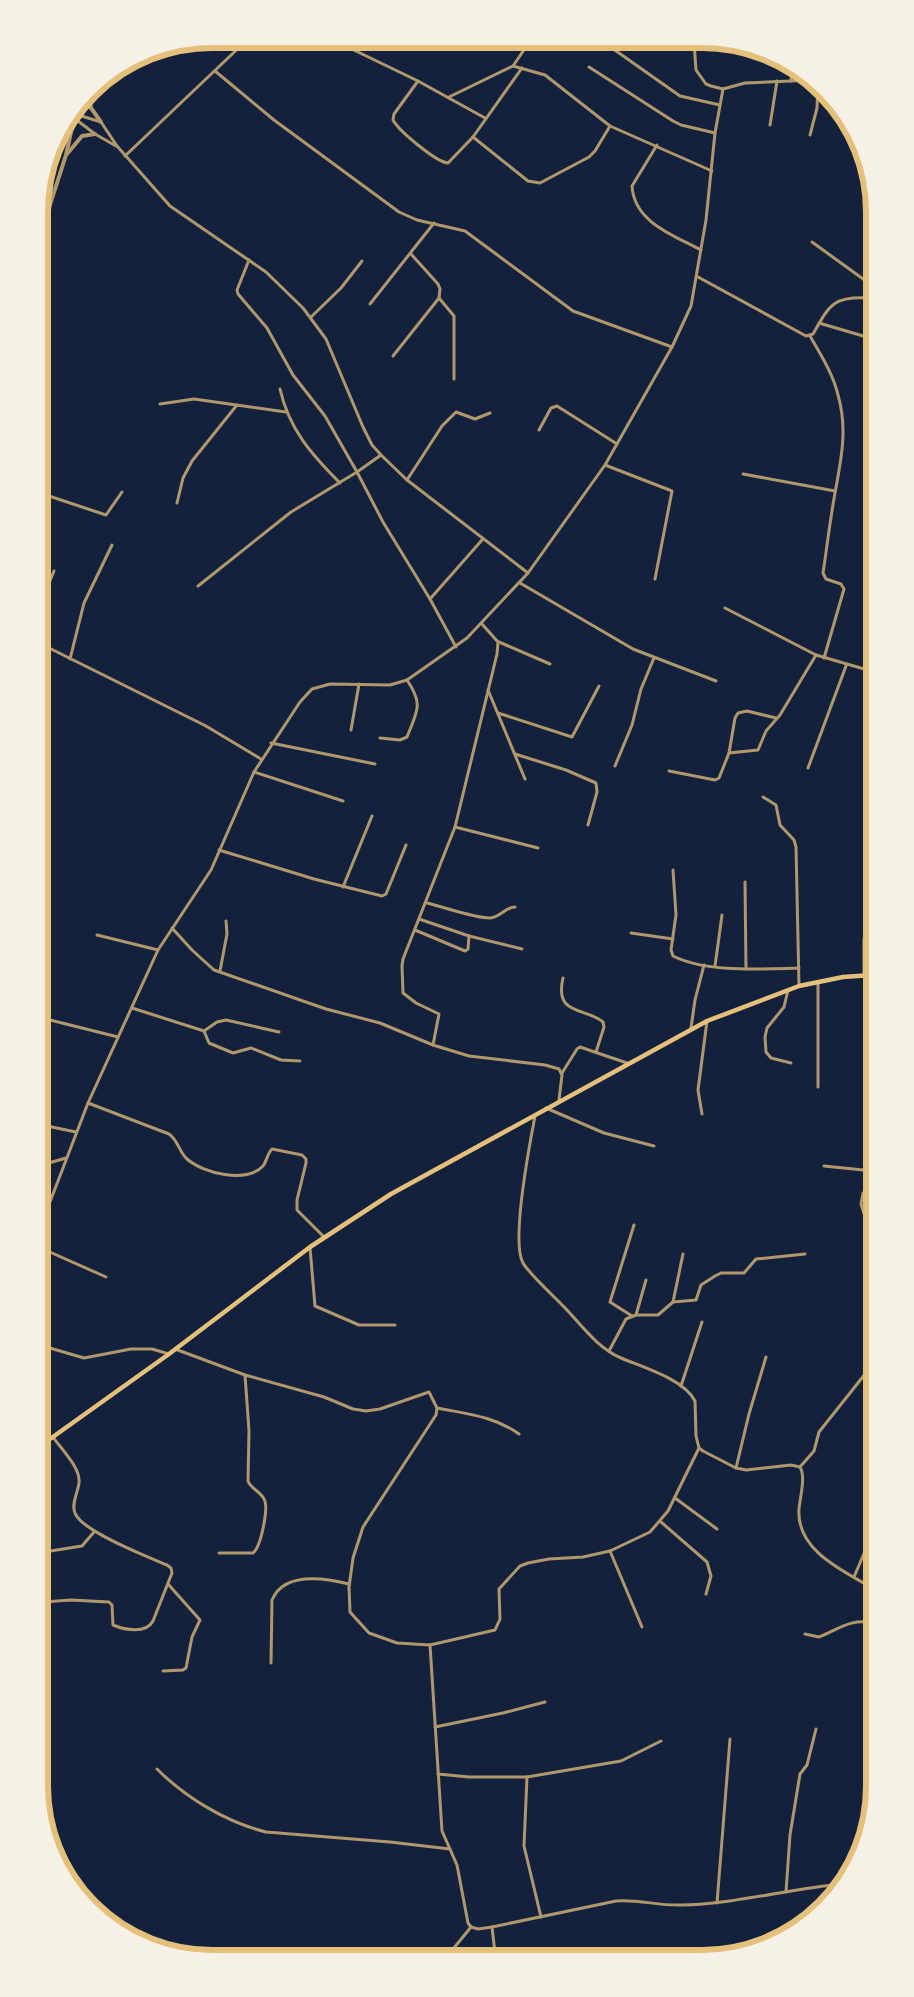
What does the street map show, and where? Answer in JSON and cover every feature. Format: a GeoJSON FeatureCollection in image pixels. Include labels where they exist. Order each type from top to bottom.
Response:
{"type":"FeatureCollection","features":[{"type":"Feature","properties":{"kind":"main road"},"geometry":{"type":"LineString","coordinates":[[48,1440],[169,1354],[310,1247],[391,1194],[536,1112],[707,1020],[799,986],[818,981],[866,976]]}},
{"type":"Feature","properties":{"kind":"street"},"geometry":{"type":"LineString","coordinates":[[125,156],[239,48]]}},
{"type":"Feature","properties":{"kind":"street"},"geometry":{"type":"LineString","coordinates":[[348,48],[418,81],[485,118]]}},
{"type":"Feature","properties":{"kind":"street"},"geometry":{"type":"LineString","coordinates":[[448,97],[513,66],[525,48]]}},
{"type":"Feature","properties":{"kind":"street"},"geometry":{"type":"LineString","coordinates":[[612,48],[680,96],[720,104]]}},
{"type":"Feature","properties":{"kind":"street"},"geometry":{"type":"LineString","coordinates":[[694,48],[696,70],[706,84],[723,89],[745,83],[801,81]]}},
{"type":"Feature","properties":{"kind":"street"},"geometry":{"type":"LineString","coordinates":[[513,66],[545,75],[610,126],[657,145],[712,171]]}},
{"type":"Feature","properties":{"kind":"street"},"geometry":{"type":"LineString","coordinates":[[589,67],[681,126],[715,133]]}},
{"type":"Feature","properties":{"kind":"street"},"geometry":{"type":"LineString","coordinates":[[418,81],[393,117],[399,128],[446,163],[473,137],[522,68]]}},
{"type":"Feature","properties":{"kind":"street"},"geometry":{"type":"LineString","coordinates":[[215,71],[274,120],[399,212],[417,220],[465,231],[573,311],[672,347]]}},
{"type":"Feature","properties":{"kind":"street"},"geometry":{"type":"LineString","coordinates":[[791,81],[792,74]]}},
{"type":"Feature","properties":{"kind":"street"},"geometry":{"type":"LineString","coordinates":[[770,125],[777,81]]}},
{"type":"Feature","properties":{"kind":"street"},"geometry":{"type":"LineString","coordinates":[[48,1207],[88,1103],[158,950],[208,875],[254,772],[271,743],[300,702],[312,689],[330,684],[390,685],[407,680],[456,647],[482,624],[520,583],[605,465],[672,347],[691,306],[698,278],[715,133],[723,89]]}},
{"type":"Feature","properties":{"kind":"street"},"geometry":{"type":"LineString","coordinates":[[810,135],[817,108],[818,94]]}},
{"type":"Feature","properties":{"kind":"street"},"geometry":{"type":"LineString","coordinates":[[90,101],[92,108],[117,146],[170,206],[249,260],[284,287],[311,317],[326,339],[372,445],[381,455],[407,480],[482,540],[528,573]]}},
{"type":"Feature","properties":{"kind":"street"},"geometry":{"type":"LineString","coordinates":[[79,115],[101,122]]}},
{"type":"Feature","properties":{"kind":"street"},"geometry":{"type":"LineString","coordinates":[[78,117],[95,134],[117,146]]}},
{"type":"Feature","properties":{"kind":"street"},"geometry":{"type":"LineString","coordinates":[[48,211],[66,156],[73,124]]}},
{"type":"Feature","properties":{"kind":"street"},"geometry":{"type":"LineString","coordinates":[[473,137],[528,181],[540,183],[578,163],[595,151],[610,126]]}},
{"type":"Feature","properties":{"kind":"street"},"geometry":{"type":"LineString","coordinates":[[66,156],[82,136],[95,134]]}},
{"type":"Feature","properties":{"kind":"street"},"geometry":{"type":"LineString","coordinates":[[657,145],[632,186],[635,203],[647,219],[701,250]]}},
{"type":"Feature","properties":{"kind":"street"},"geometry":{"type":"LineString","coordinates":[[370,304],[412,254],[434,223]]}},
{"type":"Feature","properties":{"kind":"street"},"geometry":{"type":"LineString","coordinates":[[812,242],[866,281]]}},
{"type":"Feature","properties":{"kind":"street"},"geometry":{"type":"LineString","coordinates":[[393,356],[439,298],[440,289],[438,284],[412,254]]}},
{"type":"Feature","properties":{"kind":"street"},"geometry":{"type":"LineString","coordinates":[[249,260],[237,290],[238,294],[267,328],[293,375],[325,416],[383,522],[430,599],[456,647]]}},
{"type":"Feature","properties":{"kind":"street"},"geometry":{"type":"LineString","coordinates":[[311,317],[341,288],[362,261]]}},
{"type":"Feature","properties":{"kind":"street"},"geometry":{"type":"LineString","coordinates":[[698,278],[806,336],[810,336]]}},
{"type":"Feature","properties":{"kind":"street"},"geometry":{"type":"LineString","coordinates":[[810,336],[834,302],[848,297],[866,298]]}},
{"type":"Feature","properties":{"kind":"street"},"geometry":{"type":"LineString","coordinates":[[439,298],[454,316],[454,379]]}},
{"type":"Feature","properties":{"kind":"street"},"geometry":{"type":"LineString","coordinates":[[819,323],[866,337]]}},
{"type":"Feature","properties":{"kind":"street"},"geometry":{"type":"LineString","coordinates":[[810,336],[832,375],[843,413],[843,455],[835,491],[823,573],[826,578],[841,584],[844,589],[824,658]]}},
{"type":"Feature","properties":{"kind":"street"},"geometry":{"type":"LineString","coordinates":[[280,389],[286,412],[308,450],[340,483]]}},
{"type":"Feature","properties":{"kind":"street"},"geometry":{"type":"LineString","coordinates":[[160,404],[194,399],[286,412]]}},
{"type":"Feature","properties":{"kind":"street"},"geometry":{"type":"LineString","coordinates":[[176,503],[183,478],[192,461],[237,405]]}},
{"type":"Feature","properties":{"kind":"street"},"geometry":{"type":"LineString","coordinates":[[539,430],[550,408],[557,406],[617,444]]}},
{"type":"Feature","properties":{"kind":"street"},"geometry":{"type":"LineString","coordinates":[[407,480],[442,426],[456,412],[475,420],[490,413]]}},
{"type":"Feature","properties":{"kind":"street"},"geometry":{"type":"LineString","coordinates":[[198,586],[290,512],[340,483],[381,455]]}},
{"type":"Feature","properties":{"kind":"street"},"geometry":{"type":"LineString","coordinates":[[605,465],[672,491],[655,579]]}},
{"type":"Feature","properties":{"kind":"street"},"geometry":{"type":"LineString","coordinates":[[743,474],[835,491]]}},
{"type":"Feature","properties":{"kind":"street"},"geometry":{"type":"LineString","coordinates":[[48,496],[106,515],[122,492]]}},
{"type":"Feature","properties":{"kind":"street"},"geometry":{"type":"LineString","coordinates":[[430,599],[482,540]]}},
{"type":"Feature","properties":{"kind":"street"},"geometry":{"type":"LineString","coordinates":[[70,659],[84,603],[112,545]]}},
{"type":"Feature","properties":{"kind":"street"},"geometry":{"type":"LineString","coordinates":[[48,585],[54,571]]}},
{"type":"Feature","properties":{"kind":"street"},"geometry":{"type":"LineString","coordinates":[[520,583],[620,642],[654,658],[716,680]]}},
{"type":"Feature","properties":{"kind":"street"},"geometry":{"type":"LineString","coordinates":[[725,608],[816,656],[846,666],[866,670]]}},
{"type":"Feature","properties":{"kind":"street"},"geometry":{"type":"LineString","coordinates":[[482,624],[498,642],[550,664]]}},
{"type":"Feature","properties":{"kind":"street"},"geometry":{"type":"LineString","coordinates":[[433,1045],[439,1014],[416,1003],[404,994],[402,989],[402,966],[455,827],[498,642]]}},
{"type":"Feature","properties":{"kind":"street"},"geometry":{"type":"LineString","coordinates":[[48,648],[206,726],[261,759]]}},
{"type":"Feature","properties":{"kind":"street"},"geometry":{"type":"LineString","coordinates":[[729,753],[755,752],[758,750],[766,731],[777,718],[816,656]]}},
{"type":"Feature","properties":{"kind":"street"},"geometry":{"type":"LineString","coordinates":[[615,766],[632,725],[641,689],[654,658]]}},
{"type":"Feature","properties":{"kind":"street"},"geometry":{"type":"LineString","coordinates":[[808,768],[846,666]]}},
{"type":"Feature","properties":{"kind":"street"},"geometry":{"type":"LineString","coordinates":[[380,738],[400,740],[407,737],[419,705],[418,696],[407,680]]}},
{"type":"Feature","properties":{"kind":"street"},"geometry":{"type":"LineString","coordinates":[[351,730],[358,684]]}},
{"type":"Feature","properties":{"kind":"street"},"geometry":{"type":"LineString","coordinates":[[498,713],[572,737],[599,686]]}},
{"type":"Feature","properties":{"kind":"street"},"geometry":{"type":"LineString","coordinates":[[488,689],[525,779]]}},
{"type":"Feature","properties":{"kind":"street"},"geometry":{"type":"LineString","coordinates":[[669,771],[717,779],[729,753],[734,718],[738,713],[747,711],[777,718]]}},
{"type":"Feature","properties":{"kind":"street"},"geometry":{"type":"LineString","coordinates":[[271,743],[375,764]]}},
{"type":"Feature","properties":{"kind":"street"},"geometry":{"type":"LineString","coordinates":[[514,754],[566,770],[596,783],[597,792],[588,825]]}},
{"type":"Feature","properties":{"kind":"street"},"geometry":{"type":"LineString","coordinates":[[254,772],[343,801]]}},
{"type":"Feature","properties":{"kind":"street"},"geometry":{"type":"LineString","coordinates":[[763,797],[776,805],[780,825],[794,840],[796,847],[799,986]]}},
{"type":"Feature","properties":{"kind":"street"},"geometry":{"type":"LineString","coordinates":[[343,887],[372,816]]}},
{"type":"Feature","properties":{"kind":"street"},"geometry":{"type":"LineString","coordinates":[[455,827],[538,848]]}},
{"type":"Feature","properties":{"kind":"street"},"geometry":{"type":"LineString","coordinates":[[219,850],[343,887],[385,896],[406,845]]}},
{"type":"Feature","properties":{"kind":"street"},"geometry":{"type":"LineString","coordinates":[[673,870],[672,885],[676,910],[670,950],[673,956],[704,965],[746,969],[799,968]]}},
{"type":"Feature","properties":{"kind":"street"},"geometry":{"type":"LineString","coordinates":[[745,882],[746,969]]}},
{"type":"Feature","properties":{"kind":"street"},"geometry":{"type":"LineString","coordinates":[[426,903],[486,918],[499,916],[509,907],[515,907]]}},
{"type":"Feature","properties":{"kind":"street"},"geometry":{"type":"LineString","coordinates":[[715,966],[722,915]]}},
{"type":"Feature","properties":{"kind":"street"},"geometry":{"type":"LineString","coordinates":[[419,919],[469,936],[522,949]]}},
{"type":"Feature","properties":{"kind":"street"},"geometry":{"type":"LineString","coordinates":[[220,971],[227,934],[226,921]]}},
{"type":"Feature","properties":{"kind":"street"},"geometry":{"type":"LineString","coordinates":[[172,928],[208,966],[220,971],[326,1010],[380,1023],[433,1045],[482,1059],[545,1065],[559,1069],[562,1074]]}},
{"type":"Feature","properties":{"kind":"street"},"geometry":{"type":"LineString","coordinates":[[415,930],[465,951],[468,949],[469,936]]}},
{"type":"Feature","properties":{"kind":"street"},"geometry":{"type":"LineString","coordinates":[[866,930],[864,939],[866,964]]}},
{"type":"Feature","properties":{"kind":"street"},"geometry":{"type":"LineString","coordinates":[[631,933],[673,939]]}},
{"type":"Feature","properties":{"kind":"street"},"geometry":{"type":"LineString","coordinates":[[97,935],[158,950]]}},
{"type":"Feature","properties":{"kind":"street"},"geometry":{"type":"LineString","coordinates":[[691,1028],[695,1000],[704,965]]}},
{"type":"Feature","properties":{"kind":"street"},"geometry":{"type":"LineString","coordinates":[[563,978],[560,992],[561,998],[575,1009],[604,1022],[596,1052]]}},
{"type":"Feature","properties":{"kind":"street"},"geometry":{"type":"LineString","coordinates":[[818,981],[818,1087]]}},
{"type":"Feature","properties":{"kind":"street"},"geometry":{"type":"LineString","coordinates":[[788,990],[784,1007],[767,1028],[766,1052],[771,1058],[792,1063]]}},
{"type":"Feature","properties":{"kind":"street"},"geometry":{"type":"LineString","coordinates":[[132,1008],[204,1031],[209,1043],[226,1051],[235,1053],[251,1048],[281,1060],[300,1061]]}},
{"type":"Feature","properties":{"kind":"street"},"geometry":{"type":"LineString","coordinates":[[48,1019],[118,1036]]}},
{"type":"Feature","properties":{"kind":"street"},"geometry":{"type":"LineString","coordinates":[[204,1031],[217,1022],[226,1020],[279,1032]]}},
{"type":"Feature","properties":{"kind":"street"},"geometry":{"type":"LineString","coordinates":[[702,1114],[698,1090],[707,1020]]}},
{"type":"Feature","properties":{"kind":"street"},"geometry":{"type":"LineString","coordinates":[[559,1100],[562,1074],[578,1048],[627,1063]]}},
{"type":"Feature","properties":{"kind":"street"},"geometry":{"type":"LineString","coordinates":[[88,1103],[169,1134],[175,1139],[179,1149],[188,1160],[205,1169],[231,1175],[245,1175],[263,1166],[272,1149],[302,1155],[306,1159],[306,1163],[296,1206],[324,1237]]}},
{"type":"Feature","properties":{"kind":"street"},"geometry":{"type":"LineString","coordinates":[[546,1107],[604,1133],[654,1146]]}},
{"type":"Feature","properties":{"kind":"street"},"geometry":{"type":"LineString","coordinates":[[175,1349],[245,1375],[324,1397],[353,1409],[366,1411],[380,1409],[429,1392],[437,1408],[436,1415],[363,1526],[353,1558],[349,1584],[350,1612],[369,1633],[397,1643],[430,1645],[495,1630],[500,1618],[499,1589],[520,1566],[548,1559],[583,1557],[610,1551],[650,1532],[661,1522],[675,1498],[699,1448],[696,1436],[695,1401],[681,1386],[609,1351],[596,1341],[522,1262],[520,1228],[522,1188],[536,1112]]}},
{"type":"Feature","properties":{"kind":"street"},"geometry":{"type":"LineString","coordinates":[[48,1126],[76,1132]]}},
{"type":"Feature","properties":{"kind":"street"},"geometry":{"type":"LineString","coordinates":[[48,1163],[66,1158]]}},
{"type":"Feature","properties":{"kind":"street"},"geometry":{"type":"LineString","coordinates":[[824,1166],[866,1170]]}},
{"type":"Feature","properties":{"kind":"street"},"geometry":{"type":"LineString","coordinates":[[863,1193],[861,1204],[866,1220]]}},
{"type":"Feature","properties":{"kind":"street"},"geometry":{"type":"LineString","coordinates":[[634,1225],[610,1302],[634,1316]]}},
{"type":"Feature","properties":{"kind":"street"},"geometry":{"type":"LineString","coordinates":[[866,1229],[864,1242],[866,1244]]}},
{"type":"Feature","properties":{"kind":"street"},"geometry":{"type":"LineString","coordinates":[[310,1247],[315,1306],[359,1325],[395,1326]]}},
{"type":"Feature","properties":{"kind":"street"},"geometry":{"type":"LineString","coordinates":[[48,1251],[106,1277]]}},
{"type":"Feature","properties":{"kind":"street"},"geometry":{"type":"LineString","coordinates":[[673,1302],[683,1254]]}},
{"type":"Feature","properties":{"kind":"street"},"geometry":{"type":"LineString","coordinates":[[609,1351],[623,1323],[634,1316],[658,1315],[673,1302],[696,1300],[701,1285],[714,1276],[721,1273],[741,1274],[756,1260],[804,1254]]}},
{"type":"Feature","properties":{"kind":"street"},"geometry":{"type":"LineString","coordinates":[[634,1316],[646,1280]]}},
{"type":"Feature","properties":{"kind":"street"},"geometry":{"type":"LineString","coordinates":[[681,1386],[702,1322]]}},
{"type":"Feature","properties":{"kind":"street"},"geometry":{"type":"LineString","coordinates":[[48,1347],[84,1358],[131,1349],[152,1349],[169,1354]]}},
{"type":"Feature","properties":{"kind":"street"},"geometry":{"type":"LineString","coordinates":[[736,1468],[749,1414],[766,1357]]}},
{"type":"Feature","properties":{"kind":"street"},"geometry":{"type":"LineString","coordinates":[[800,1467],[814,1451],[819,1432],[849,1397],[866,1371]]}},
{"type":"Feature","properties":{"kind":"street"},"geometry":{"type":"LineString","coordinates":[[218,1553],[253,1553],[257,1550],[266,1504],[263,1496],[250,1486],[248,1481],[249,1431],[245,1375]]}},
{"type":"Feature","properties":{"kind":"street"},"geometry":{"type":"LineString","coordinates":[[437,1408],[484,1416],[508,1426],[519,1434]]}},
{"type":"Feature","properties":{"kind":"street"},"geometry":{"type":"LineString","coordinates":[[48,1602],[71,1600],[109,1602],[112,1605],[113,1626],[143,1630],[149,1627],[153,1621],[172,1571],[167,1565],[84,1526],[75,1514],[80,1483],[79,1475],[53,1437]]}},
{"type":"Feature","properties":{"kind":"street"},"geometry":{"type":"LineString","coordinates":[[699,1448],[736,1468],[746,1470],[791,1465],[800,1467]]}},
{"type":"Feature","properties":{"kind":"street"},"geometry":{"type":"LineString","coordinates":[[800,1467],[802,1473],[799,1514],[801,1528],[824,1559],[866,1584]]}},
{"type":"Feature","properties":{"kind":"street"},"geometry":{"type":"LineString","coordinates":[[675,1498],[717,1529]]}},
{"type":"Feature","properties":{"kind":"street"},"geometry":{"type":"LineString","coordinates":[[661,1522],[707,1562],[711,1576],[706,1594]]}},
{"type":"Feature","properties":{"kind":"street"},"geometry":{"type":"LineString","coordinates":[[48,1551],[82,1546],[94,1532]]}},
{"type":"Feature","properties":{"kind":"street"},"geometry":{"type":"LineString","coordinates":[[854,1577],[866,1549]]}},
{"type":"Feature","properties":{"kind":"street"},"geometry":{"type":"LineString","coordinates":[[610,1551],[642,1627]]}},
{"type":"Feature","properties":{"kind":"street"},"geometry":{"type":"LineString","coordinates":[[271,1664],[272,1600],[276,1593],[294,1581],[309,1578],[349,1584]]}},
{"type":"Feature","properties":{"kind":"street"},"geometry":{"type":"LineString","coordinates":[[163,1671],[186,1668],[192,1637],[200,1620],[168,1584]]}},
{"type":"Feature","properties":{"kind":"street"},"geometry":{"type":"LineString","coordinates":[[805,1634],[818,1637],[842,1625],[857,1621],[866,1622]]}},
{"type":"Feature","properties":{"kind":"street"},"geometry":{"type":"LineString","coordinates":[[430,1645],[442,1831],[457,1865],[471,1927]]}},
{"type":"Feature","properties":{"kind":"street"},"geometry":{"type":"LineString","coordinates":[[435,1727],[545,1702]]}},
{"type":"Feature","properties":{"kind":"street"},"geometry":{"type":"LineString","coordinates":[[786,1892],[790,1835],[800,1774],[807,1765],[816,1730]]}},
{"type":"Feature","properties":{"kind":"street"},"geometry":{"type":"LineString","coordinates":[[717,1903],[730,1739]]}},
{"type":"Feature","properties":{"kind":"street"},"geometry":{"type":"LineString","coordinates":[[438,1774],[469,1778],[528,1777],[621,1762],[661,1741]]}},
{"type":"Feature","properties":{"kind":"street"},"geometry":{"type":"LineString","coordinates":[[157,1769],[169,1781],[202,1804],[251,1829],[450,1849]]}},
{"type":"Feature","properties":{"kind":"street"},"geometry":{"type":"LineString","coordinates":[[528,1777],[524,1846],[541,1917]]}},
{"type":"Feature","properties":{"kind":"street"},"geometry":{"type":"LineString","coordinates":[[471,1927],[478,1929],[492,1928],[631,1900],[679,1906],[717,1903],[833,1885]]}},
{"type":"Feature","properties":{"kind":"street"},"geometry":{"type":"LineString","coordinates":[[452,1950],[471,1927]]}},
{"type":"Feature","properties":{"kind":"street"},"geometry":{"type":"LineString","coordinates":[[492,1928],[495,1950]]}}]}
